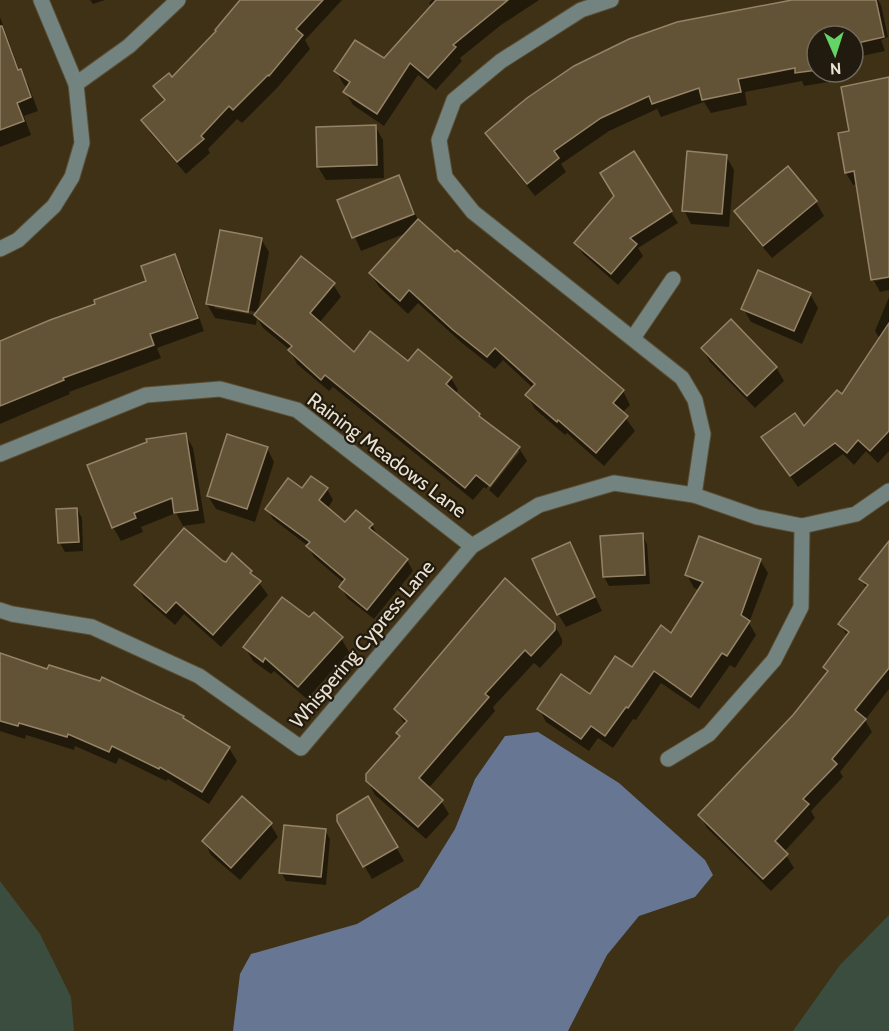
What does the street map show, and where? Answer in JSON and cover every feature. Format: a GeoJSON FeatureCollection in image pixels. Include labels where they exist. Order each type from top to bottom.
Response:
{"type":"FeatureCollection","features":[{"type":"Feature","properties":{"kind":"street"},"geometry":{"type":"LineString","coordinates":[[0,249],[18,240],[54,206],[72,177],[82,143],[76,84],[41,0]]}},
{"type":"Feature","properties":{"kind":"street"},"geometry":{"type":"LineString","coordinates":[[76,84],[129,46],[178,0]]}},
{"type":"Feature","properties":{"kind":"street"},"geometry":{"type":"LineString","coordinates":[[611,0],[581,10],[501,61],[454,100],[439,140],[445,177],[473,212],[682,378],[695,400],[703,434],[694,495]]}},
{"type":"Feature","properties":{"kind":"street"},"geometry":{"type":"LineString","coordinates":[[633,338],[673,279]]}},
{"type":"Feature","properties":{"kind":"street","name":"Raining Meadows Lane"},"geometry":{"type":"LineString","coordinates":[[0,454],[146,395],[220,389],[297,410],[472,546]]}},
{"type":"Feature","properties":{"kind":"street","name":"Whispering Cypress Lane"},"geometry":{"type":"LineString","coordinates":[[0,610],[92,627],[199,676],[301,748],[472,546],[539,505],[614,483],[694,495],[757,517],[802,526],[856,514],[889,491]]}},
{"type":"Feature","properties":{"kind":"street"},"geometry":{"type":"LineString","coordinates":[[668,759],[709,734],[774,660],[801,607],[802,526]]}},
{"type":"Feature","properties":{"kind":"green space"},"geometry":{"type":"Polygon","coordinates":[[[0,881],[40,934],[71,997],[74,1031],[0,1031],[0,881]]]}},
{"type":"Feature","properties":{"kind":"green space"},"geometry":{"type":"Polygon","coordinates":[[[889,915],[889,1031],[793,1031],[840,965],[889,915]]]}},
{"type":"Feature","properties":{"kind":"water"},"geometry":{"type":"Polygon","coordinates":[[[538,732],[619,783],[705,860],[713,875],[695,897],[639,916],[607,955],[568,1031],[233,1031],[240,974],[251,954],[357,924],[419,887],[455,829],[475,779],[505,736],[538,732]]]}},
{"type":"Feature","properties":{"kind":"building"},"geometry":{"type":"Polygon","coordinates":[[[240,0],[323,0],[296,29],[303,35],[269,76],[233,110],[229,106],[201,136],[204,139],[177,162],[141,120],[165,100],[153,86],[169,73],[172,77],[216,31],[240,0]]]}},
{"type":"Feature","properties":{"kind":"building"},"geometry":{"type":"Polygon","coordinates":[[[436,0],[508,0],[453,45],[456,47],[428,78],[410,63],[377,114],[343,92],[350,82],[334,71],[355,40],[384,58],[436,0]]]}},
{"type":"Feature","properties":{"kind":"building"},"geometry":{"type":"Polygon","coordinates":[[[792,0],[876,0],[884,37],[865,41],[865,24],[805,24],[805,72],[795,73],[795,68],[738,79],[741,92],[702,100],[699,88],[652,104],[649,96],[601,118],[554,151],[559,158],[527,184],[485,133],[527,98],[574,66],[629,39],[677,22],[792,0]]]}},
{"type":"Feature","properties":{"kind":"building"},"geometry":{"type":"Polygon","coordinates":[[[0,26],[2,26],[18,70],[21,69],[31,97],[17,103],[24,121],[0,130],[0,26]]]}},
{"type":"Feature","properties":{"kind":"building"},"geometry":{"type":"Polygon","coordinates":[[[889,77],[889,277],[871,280],[854,171],[845,173],[838,133],[849,131],[841,87],[865,84],[865,82],[889,77]]]}},
{"type":"Feature","properties":{"kind":"building"},"geometry":{"type":"Polygon","coordinates":[[[376,125],[377,165],[317,167],[316,127],[376,125]]]}},
{"type":"Feature","properties":{"kind":"building"},"geometry":{"type":"Polygon","coordinates":[[[634,151],[672,211],[630,238],[637,244],[611,274],[574,243],[614,196],[600,173],[634,151]]]}},
{"type":"Feature","properties":{"kind":"building"},"geometry":{"type":"Polygon","coordinates":[[[687,151],[727,155],[722,214],[682,211],[687,151]]]}},
{"type":"Feature","properties":{"kind":"building"},"geometry":{"type":"Polygon","coordinates":[[[788,166],[817,201],[763,246],[734,211],[788,166]]]}},
{"type":"Feature","properties":{"kind":"building"},"geometry":{"type":"Polygon","coordinates":[[[399,175],[414,214],[352,238],[337,200],[399,175]]]}},
{"type":"Feature","properties":{"kind":"building"},"geometry":{"type":"Polygon","coordinates":[[[418,219],[624,390],[613,403],[628,416],[596,453],[525,395],[535,384],[495,348],[487,357],[409,290],[400,301],[369,273],[418,219]]]}},
{"type":"Feature","properties":{"kind":"building"},"geometry":{"type":"Polygon","coordinates":[[[220,230],[262,238],[248,312],[206,304],[220,230]]]}},
{"type":"Feature","properties":{"kind":"building"},"geometry":{"type":"Polygon","coordinates":[[[175,254],[198,318],[150,334],[154,345],[63,378],[64,380],[0,406],[0,341],[95,304],[94,300],[146,281],[141,266],[175,254]]]}},
{"type":"Feature","properties":{"kind":"building"},"geometry":{"type":"Polygon","coordinates":[[[301,256],[335,283],[310,313],[354,352],[370,331],[408,361],[418,349],[452,377],[446,384],[480,414],[479,416],[520,447],[490,486],[476,475],[465,488],[325,375],[321,380],[288,350],[292,346],[254,315],[301,256]]]}},
{"type":"Feature","properties":{"kind":"building"},"geometry":{"type":"Polygon","coordinates":[[[758,270],[811,293],[794,331],[741,309],[758,270]]]}},
{"type":"Feature","properties":{"kind":"building"},"geometry":{"type":"Polygon","coordinates":[[[731,319],[777,367],[747,396],[701,348],[731,319]]]}},
{"type":"Feature","properties":{"kind":"building"},"geometry":{"type":"Polygon","coordinates":[[[889,323],[889,431],[870,451],[858,440],[847,453],[835,443],[790,476],[761,437],[795,413],[804,426],[837,390],[842,394],[889,323]]]}},
{"type":"Feature","properties":{"kind":"building"},"geometry":{"type":"Polygon","coordinates":[[[186,433],[198,510],[174,513],[172,498],[134,513],[136,518],[112,528],[87,465],[147,442],[146,439],[186,433]]]}},
{"type":"Feature","properties":{"kind":"building"},"geometry":{"type":"Polygon","coordinates":[[[227,434],[268,447],[247,509],[207,496],[227,434]]]}},
{"type":"Feature","properties":{"kind":"building"},"geometry":{"type":"Polygon","coordinates":[[[311,476],[328,488],[319,500],[345,522],[356,510],[373,524],[369,528],[408,559],[367,610],[339,587],[345,579],[306,546],[310,542],[265,509],[288,478],[302,488],[311,476]]]}},
{"type":"Feature","properties":{"kind":"building"},"geometry":{"type":"Polygon","coordinates":[[[77,508],[79,542],[58,543],[56,509],[77,508]]]}},
{"type":"Feature","properties":{"kind":"building"},"geometry":{"type":"Polygon","coordinates":[[[184,528],[223,561],[226,562],[232,553],[252,571],[250,573],[261,581],[213,635],[176,602],[166,613],[134,585],[184,528]]]}},
{"type":"Feature","properties":{"kind":"building"},"geometry":{"type":"Polygon","coordinates":[[[643,533],[645,575],[603,577],[600,536],[643,533]]]}},
{"type":"Feature","properties":{"kind":"building"},"geometry":{"type":"Polygon","coordinates":[[[699,536],[761,559],[741,615],[750,621],[727,656],[722,653],[691,697],[654,671],[605,736],[591,726],[581,739],[537,709],[561,674],[590,694],[615,656],[632,667],[661,625],[671,633],[703,582],[685,575],[699,536]]]}},
{"type":"Feature","properties":{"kind":"building"},"geometry":{"type":"Polygon","coordinates":[[[889,541],[889,668],[855,710],[866,719],[832,759],[837,764],[803,799],[809,804],[775,841],[788,854],[763,879],[698,815],[793,715],[828,671],[823,667],[849,632],[838,624],[868,585],[859,579],[889,541]]]}},
{"type":"Feature","properties":{"kind":"building"},"geometry":{"type":"Polygon","coordinates":[[[570,542],[595,597],[557,615],[532,559],[570,542]]]}},
{"type":"Feature","properties":{"kind":"building"},"geometry":{"type":"Polygon","coordinates":[[[505,578],[555,624],[555,630],[531,656],[525,650],[485,694],[489,697],[419,778],[443,800],[418,827],[366,781],[366,774],[400,736],[396,733],[407,721],[394,709],[505,578]]]}},
{"type":"Feature","properties":{"kind":"building"},"geometry":{"type":"Polygon","coordinates":[[[282,597],[309,617],[314,612],[343,637],[298,687],[265,658],[263,662],[243,647],[282,597]]]}},
{"type":"Feature","properties":{"kind":"building"},"geometry":{"type":"Polygon","coordinates":[[[0,653],[47,669],[49,665],[100,681],[102,677],[184,716],[183,718],[230,747],[202,792],[160,767],[159,769],[112,746],[109,752],[68,734],[67,737],[19,723],[18,726],[0,721],[0,653]]]}},
{"type":"Feature","properties":{"kind":"building"},"geometry":{"type":"Polygon","coordinates":[[[242,796],[272,823],[231,868],[202,841],[242,796]]]}},
{"type":"Feature","properties":{"kind":"building"},"geometry":{"type":"Polygon","coordinates":[[[368,796],[398,847],[363,867],[337,821],[337,815],[368,796]]]}},
{"type":"Feature","properties":{"kind":"building"},"geometry":{"type":"Polygon","coordinates":[[[284,825],[326,829],[321,877],[279,873],[284,825]]]}}]}
